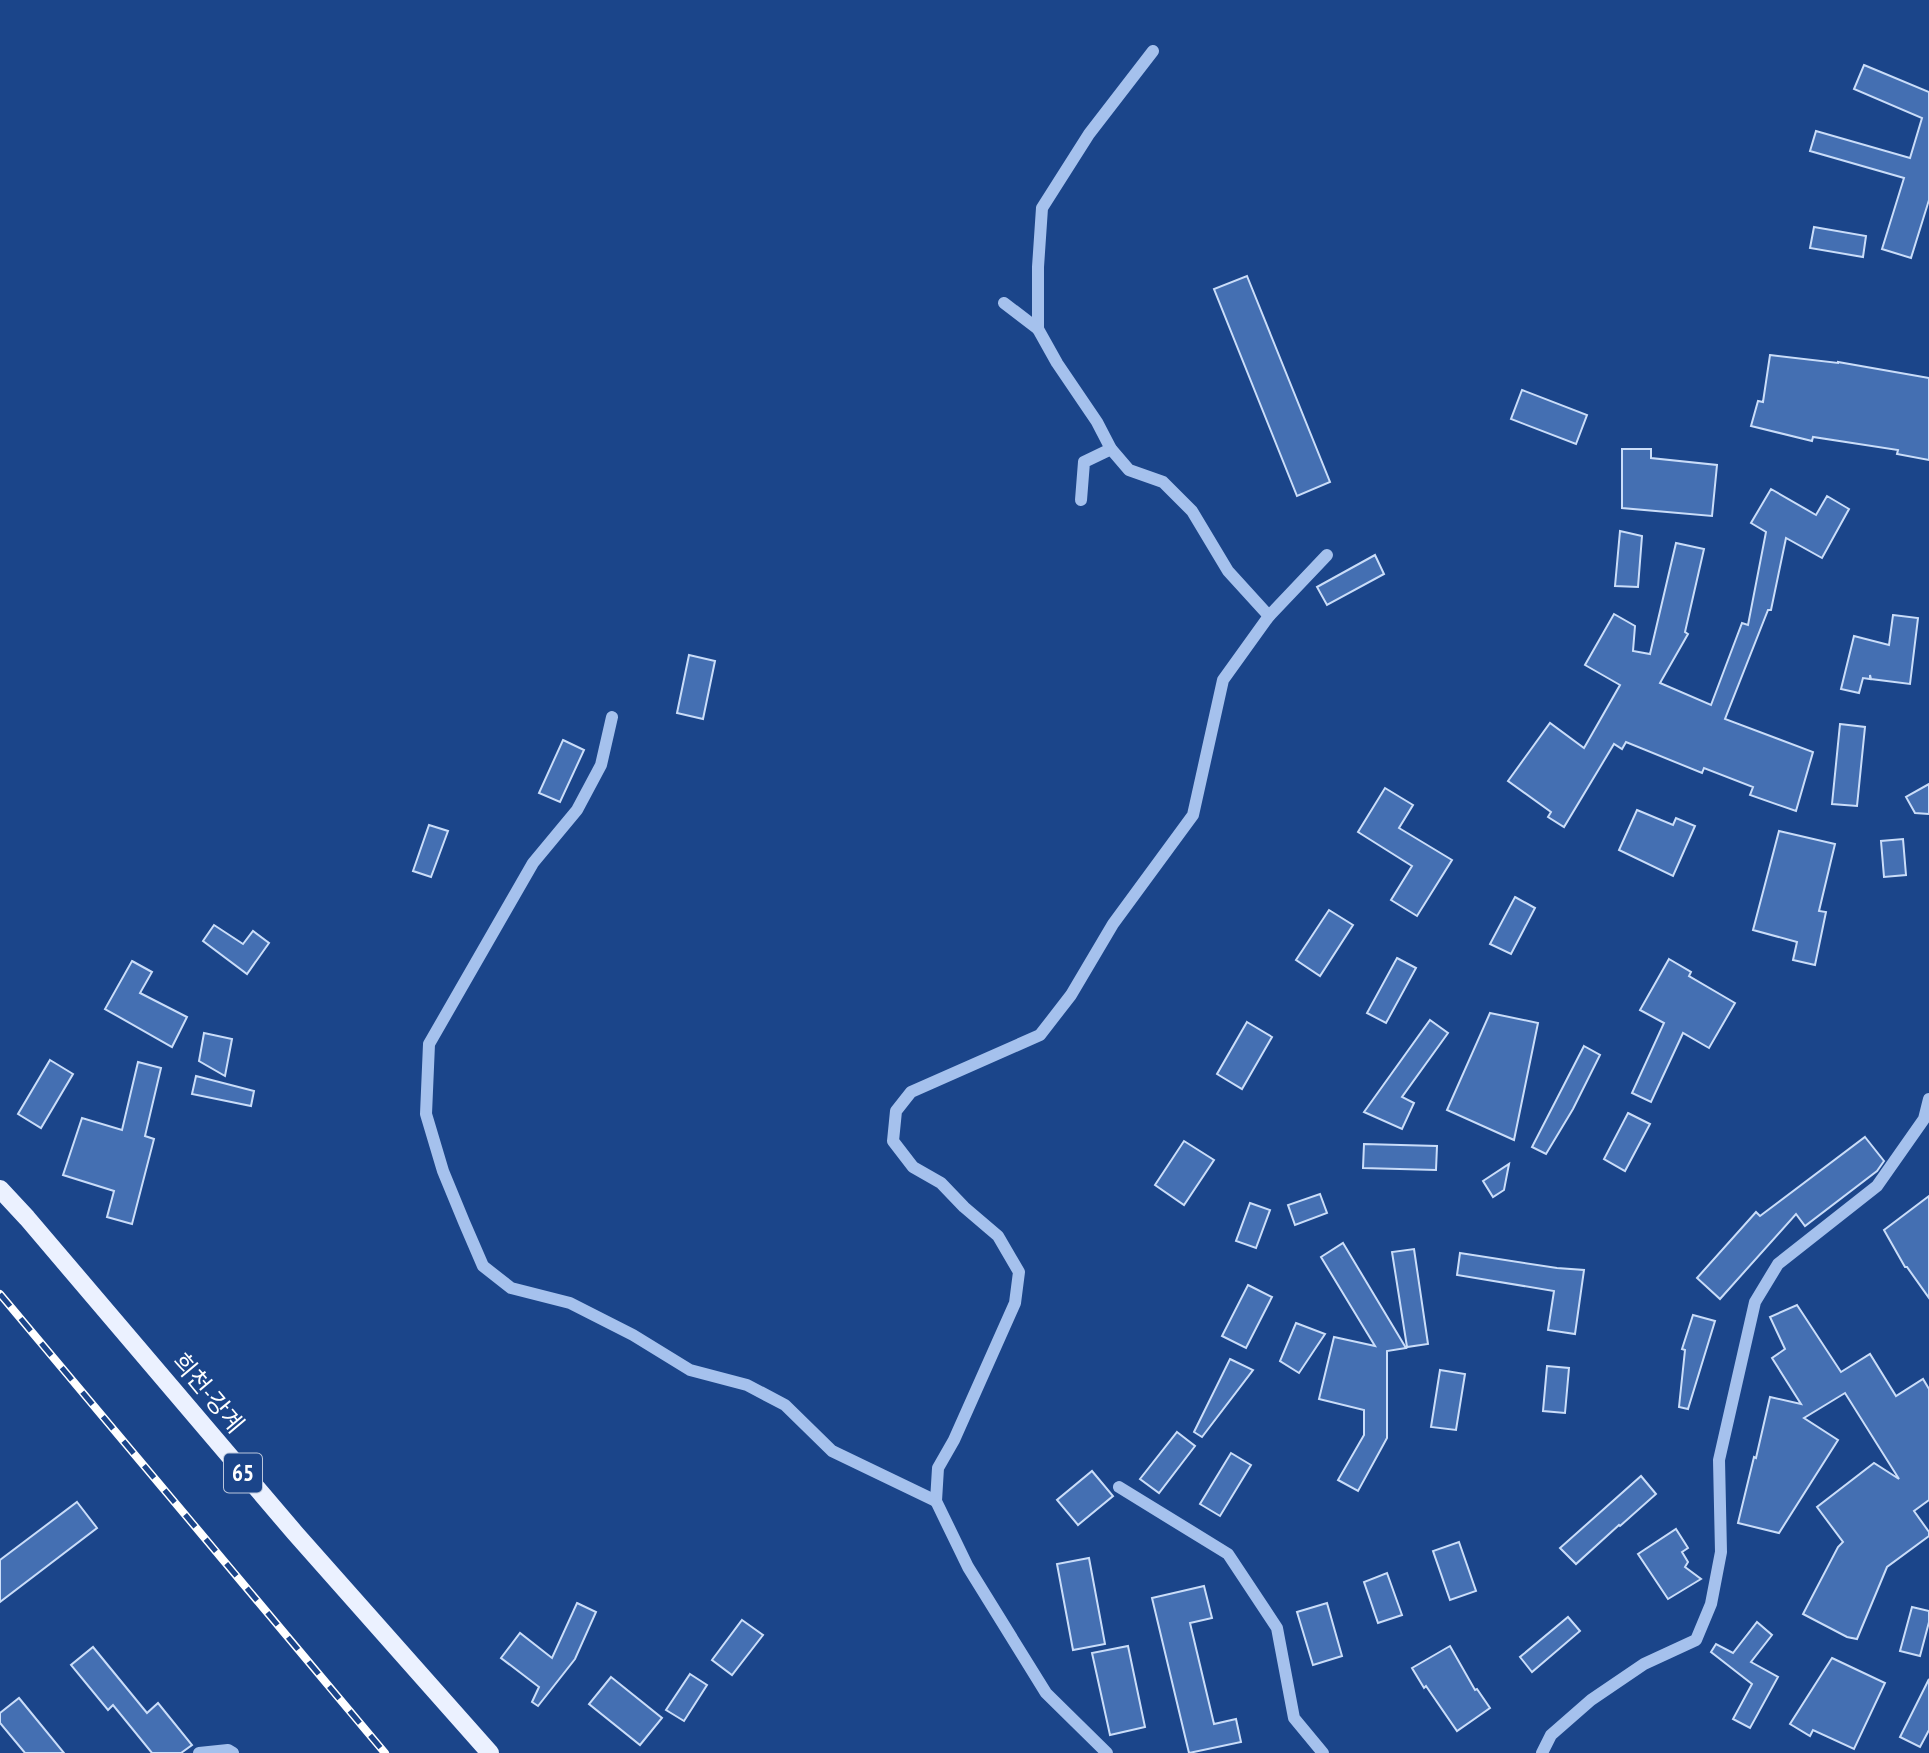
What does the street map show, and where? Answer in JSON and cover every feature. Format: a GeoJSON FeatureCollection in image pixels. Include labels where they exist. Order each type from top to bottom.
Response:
{"type":"FeatureCollection","features":[{"type":"Feature","properties":{"kind":"main road","name":"희천-강계"},"geometry":{"type":"LineString","coordinates":[[0,1189],[295,1533],[490,1753]]}},
{"type":"Feature","properties":{"kind":"street"},"geometry":{"type":"LineString","coordinates":[[1038,329],[1042,208],[1089,134],[1153,51]]}},
{"type":"Feature","properties":{"kind":"street"},"geometry":{"type":"LineString","coordinates":[[1004,303],[1038,329],[1111,449],[1129,470],[1163,482],[1192,511],[1228,571],[1269,616]]}},
{"type":"Feature","properties":{"kind":"street"},"geometry":{"type":"LineString","coordinates":[[1081,500],[1084,463],[1111,449]]}},
{"type":"Feature","properties":{"kind":"street"},"geometry":{"type":"LineString","coordinates":[[1107,1753],[1045,1693],[968,1567],[936,1501],[938,1468],[954,1440],[1011,1313],[1019,1272],[998,1236],[941,1183],[913,1167],[894,1141],[896,1111],[911,1092],[1040,1035],[1071,995],[1113,924],[1193,815],[1223,680],[1269,616],[1327,555]]}},
{"type":"Feature","properties":{"kind":"street"},"geometry":{"type":"LineString","coordinates":[[612,717],[601,765],[577,810],[533,863],[429,1044],[426,1114],[443,1171],[464,1222],[483,1266],[511,1288],[570,1303],[633,1335],[690,1370],[747,1385],[785,1405],[832,1451],[936,1501]]}},
{"type":"Feature","properties":{"kind":"street"},"geometry":{"type":"LineString","coordinates":[[1542,1753],[1551,1735],[1591,1700],[1644,1664],[1696,1640],[1710,1604],[1721,1552],[1719,1460],[1755,1302],[1778,1264],[1877,1186],[1924,1119],[1929,1100]]}},
{"type":"Feature","properties":{"kind":"street"},"geometry":{"type":"LineString","coordinates":[[1119,1487],[1228,1554],[1277,1629],[1294,1718],[1322,1753]]}},
{"type":"Feature","properties":{"kind":"street"},"geometry":{"type":"LineString","coordinates":[[199,1753],[228,1750],[233,1753]]}},
{"type":"Feature","properties":{"kind":"building"},"geometry":{"type":"Polygon","coordinates":[[[1864,65],[1929,92],[1929,200],[1911,258],[1882,249],[1904,178],[1810,151],[1816,131],[1910,158],[1922,118],[1854,89],[1864,65]]]}},
{"type":"Feature","properties":{"kind":"building"},"geometry":{"type":"Polygon","coordinates":[[[1814,227],[1866,236],[1863,257],[1810,248],[1814,227]]]}},
{"type":"Feature","properties":{"kind":"building"},"geometry":{"type":"Polygon","coordinates":[[[1247,276],[1330,482],[1297,496],[1214,289],[1247,276]]]}},
{"type":"Feature","properties":{"kind":"building"},"geometry":{"type":"Polygon","coordinates":[[[1770,355],[1838,362],[1929,378],[1929,460],[1897,454],[1898,450],[1813,437],[1812,441],[1751,426],[1758,401],[1763,402],[1770,355]]]}},
{"type":"Feature","properties":{"kind":"building"},"geometry":{"type":"Polygon","coordinates":[[[1522,390],[1587,415],[1576,444],[1511,419],[1522,390]]]}},
{"type":"Feature","properties":{"kind":"building"},"geometry":{"type":"Polygon","coordinates":[[[1622,449],[1651,449],[1651,458],[1717,465],[1712,516],[1622,508],[1622,449]]]}},
{"type":"Feature","properties":{"kind":"building"},"geometry":{"type":"Polygon","coordinates":[[[1771,489],[1816,515],[1827,496],[1849,509],[1822,558],[1786,538],[1771,610],[1768,610],[1725,719],[1813,752],[1796,811],[1750,795],[1753,787],[1704,768],[1702,773],[1626,742],[1622,749],[1614,744],[1564,827],[1548,817],[1551,812],[1508,781],[1550,723],[1584,748],[1620,685],[1585,665],[1614,614],[1635,626],[1633,651],[1650,654],[1676,543],[1704,549],[1685,632],[1688,634],[1660,683],[1711,705],[1742,623],[1748,625],[1766,532],[1751,523],[1771,489]]]}},
{"type":"Feature","properties":{"kind":"building"},"geometry":{"type":"Polygon","coordinates":[[[1620,531],[1642,536],[1638,587],[1615,586],[1620,531]]]}},
{"type":"Feature","properties":{"kind":"building"},"geometry":{"type":"Polygon","coordinates":[[[1375,555],[1384,574],[1327,605],[1317,587],[1375,555]]]}},
{"type":"Feature","properties":{"kind":"building"},"geometry":{"type":"Polygon","coordinates":[[[1893,615],[1918,618],[1910,684],[1871,679],[1870,675],[1870,679],[1863,678],[1859,693],[1841,689],[1854,636],[1889,645],[1893,615]]]}},
{"type":"Feature","properties":{"kind":"building"},"geometry":{"type":"Polygon","coordinates":[[[689,655],[715,661],[703,719],[677,713],[689,655]]]}},
{"type":"Feature","properties":{"kind":"building"},"geometry":{"type":"Polygon","coordinates":[[[1840,724],[1865,727],[1857,806],[1832,804],[1840,724]]]}},
{"type":"Feature","properties":{"kind":"building"},"geometry":{"type":"Polygon","coordinates":[[[563,740],[584,750],[560,802],[539,793],[563,740]]]}},
{"type":"Feature","properties":{"kind":"building"},"geometry":{"type":"Polygon","coordinates":[[[1929,784],[1929,814],[1915,813],[1906,797],[1929,784]]]}},
{"type":"Feature","properties":{"kind":"building"},"geometry":{"type":"Polygon","coordinates":[[[1385,788],[1413,805],[1399,828],[1452,860],[1417,916],[1391,900],[1412,866],[1358,832],[1385,788]]]}},
{"type":"Feature","properties":{"kind":"building"},"geometry":{"type":"Polygon","coordinates":[[[1637,810],[1673,825],[1676,818],[1695,826],[1673,876],[1619,850],[1637,810]]]}},
{"type":"Feature","properties":{"kind":"building"},"geometry":{"type":"Polygon","coordinates":[[[429,825],[448,831],[431,877],[413,871],[429,825]]]}},
{"type":"Feature","properties":{"kind":"building"},"geometry":{"type":"Polygon","coordinates":[[[1779,831],[1835,844],[1819,911],[1826,912],[1815,965],[1793,960],[1797,942],[1753,930],[1779,831]]]}},
{"type":"Feature","properties":{"kind":"building"},"geometry":{"type":"Polygon","coordinates":[[[1903,839],[1906,875],[1884,877],[1881,841],[1903,839]]]}},
{"type":"Feature","properties":{"kind":"building"},"geometry":{"type":"Polygon","coordinates":[[[1515,897],[1535,908],[1511,954],[1490,944],[1515,897]]]}},
{"type":"Feature","properties":{"kind":"building"},"geometry":{"type":"Polygon","coordinates":[[[1329,910],[1353,925],[1320,976],[1296,960],[1329,910]]]}},
{"type":"Feature","properties":{"kind":"building"},"geometry":{"type":"Polygon","coordinates":[[[214,925],[243,944],[253,931],[269,943],[247,974],[203,941],[214,925]]]}},
{"type":"Feature","properties":{"kind":"building"},"geometry":{"type":"Polygon","coordinates":[[[1397,958],[1416,968],[1386,1023],[1367,1013],[1397,958]]]}},
{"type":"Feature","properties":{"kind":"building"},"geometry":{"type":"Polygon","coordinates":[[[1669,959],[1691,972],[1689,976],[1735,1003],[1709,1048],[1683,1033],[1651,1102],[1632,1093],[1664,1023],[1640,1010],[1669,959]]]}},
{"type":"Feature","properties":{"kind":"building"},"geometry":{"type":"Polygon","coordinates":[[[132,961],[152,972],[140,993],[187,1017],[172,1047],[105,1009],[132,961]]]}},
{"type":"Feature","properties":{"kind":"building"},"geometry":{"type":"Polygon","coordinates":[[[1490,1013],[1538,1023],[1514,1140],[1447,1110],[1490,1013]]]}},
{"type":"Feature","properties":{"kind":"building"},"geometry":{"type":"Polygon","coordinates":[[[1430,1020],[1448,1033],[1402,1097],[1414,1103],[1402,1129],[1364,1112],[1430,1020]]]}},
{"type":"Feature","properties":{"kind":"building"},"geometry":{"type":"Polygon","coordinates":[[[1247,1022],[1272,1037],[1242,1089],[1217,1074],[1247,1022]]]}},
{"type":"Feature","properties":{"kind":"building"},"geometry":{"type":"Polygon","coordinates":[[[204,1033],[232,1039],[225,1076],[199,1061],[204,1033]]]}},
{"type":"Feature","properties":{"kind":"building"},"geometry":{"type":"Polygon","coordinates":[[[1584,1046],[1600,1055],[1573,1109],[1546,1154],[1532,1147],[1584,1046]]]}},
{"type":"Feature","properties":{"kind":"building"},"geometry":{"type":"Polygon","coordinates":[[[50,1060],[73,1074],[41,1128],[18,1114],[50,1060]]]}},
{"type":"Feature","properties":{"kind":"building"},"geometry":{"type":"Polygon","coordinates":[[[138,1062],[161,1068],[145,1136],[154,1139],[132,1224],[107,1217],[114,1191],[63,1175],[82,1118],[122,1130],[138,1062]]]}},
{"type":"Feature","properties":{"kind":"building"},"geometry":{"type":"Polygon","coordinates":[[[196,1076],[254,1091],[251,1106],[192,1094],[196,1076]]]}},
{"type":"Feature","properties":{"kind":"building"},"geometry":{"type":"Polygon","coordinates":[[[1628,1113],[1650,1124],[1625,1171],[1604,1159],[1628,1113]]]}},
{"type":"Feature","properties":{"kind":"building"},"geometry":{"type":"Polygon","coordinates":[[[1865,1137],[1884,1161],[1877,1171],[1805,1226],[1796,1214],[1720,1299],[1697,1278],[1756,1212],[1760,1216],[1865,1137]]]}},
{"type":"Feature","properties":{"kind":"building"},"geometry":{"type":"Polygon","coordinates":[[[1184,1141],[1214,1160],[1184,1205],[1155,1185],[1184,1141]]]}},
{"type":"Feature","properties":{"kind":"building"},"geometry":{"type":"Polygon","coordinates":[[[1364,1144],[1437,1146],[1436,1170],[1363,1168],[1364,1144]]]}},
{"type":"Feature","properties":{"kind":"building"},"geometry":{"type":"Polygon","coordinates":[[[1509,1164],[1504,1190],[1493,1197],[1483,1181],[1509,1164]]]}},
{"type":"Feature","properties":{"kind":"building"},"geometry":{"type":"Polygon","coordinates":[[[1320,1194],[1327,1213],[1295,1225],[1288,1205],[1320,1194]]]}},
{"type":"Feature","properties":{"kind":"building"},"geometry":{"type":"Polygon","coordinates":[[[1929,1196],[1929,1298],[1905,1267],[1884,1230],[1929,1196]]]}},
{"type":"Feature","properties":{"kind":"building"},"geometry":{"type":"Polygon","coordinates":[[[1250,1203],[1270,1210],[1256,1248],[1236,1241],[1250,1203]]]}},
{"type":"Feature","properties":{"kind":"building"},"geometry":{"type":"Polygon","coordinates":[[[1343,1243],[1406,1348],[1387,1351],[1387,1438],[1358,1491],[1338,1480],[1364,1435],[1364,1410],[1319,1399],[1334,1337],[1375,1346],[1321,1257],[1343,1243]]]}},
{"type":"Feature","properties":{"kind":"building"},"geometry":{"type":"Polygon","coordinates":[[[1414,1249],[1428,1344],[1407,1347],[1392,1252],[1414,1249]]]}},
{"type":"Feature","properties":{"kind":"building"},"geometry":{"type":"Polygon","coordinates":[[[1460,1253],[1584,1270],[1575,1334],[1548,1330],[1554,1291],[1457,1275],[1460,1253]]]}},
{"type":"Feature","properties":{"kind":"building"},"geometry":{"type":"Polygon","coordinates":[[[1248,1285],[1272,1297],[1246,1348],[1222,1336],[1248,1285]]]}},
{"type":"Feature","properties":{"kind":"building"},"geometry":{"type":"Polygon","coordinates":[[[1797,1305],[1841,1372],[1870,1354],[1896,1396],[1923,1379],[1929,1389],[1929,1500],[1914,1511],[1929,1536],[1887,1567],[1857,1639],[1847,1637],[1803,1614],[1843,1542],[1817,1507],[1874,1463],[1899,1479],[1845,1393],[1804,1418],[1838,1440],[1779,1533],[1738,1523],[1770,1397],[1801,1404],[1772,1358],[1785,1349],[1770,1317],[1797,1305]]]}},
{"type":"Feature","properties":{"kind":"building"},"geometry":{"type":"Polygon","coordinates":[[[1693,1315],[1715,1321],[1688,1409],[1679,1407],[1685,1350],[1682,1349],[1693,1315]]]}},
{"type":"Feature","properties":{"kind":"building"},"geometry":{"type":"Polygon","coordinates":[[[1296,1323],[1325,1334],[1299,1373],[1280,1361],[1296,1323]]]}},
{"type":"Feature","properties":{"kind":"building"},"geometry":{"type":"Polygon","coordinates":[[[1230,1359],[1253,1370],[1202,1437],[1194,1432],[1230,1359]]]}},
{"type":"Feature","properties":{"kind":"building"},"geometry":{"type":"Polygon","coordinates":[[[1547,1366],[1569,1368],[1565,1413],[1543,1411],[1547,1366]]]}},
{"type":"Feature","properties":{"kind":"building"},"geometry":{"type":"Polygon","coordinates":[[[1440,1370],[1465,1374],[1456,1430],[1431,1427],[1440,1370]]]}},
{"type":"Feature","properties":{"kind":"building"},"geometry":{"type":"Polygon","coordinates":[[[1177,1432],[1195,1446],[1159,1493],[1140,1479],[1177,1432]]]}},
{"type":"Feature","properties":{"kind":"building"},"geometry":{"type":"Polygon","coordinates":[[[1231,1453],[1251,1465],[1220,1516],[1200,1504],[1231,1453]]]}},
{"type":"Feature","properties":{"kind":"building"},"geometry":{"type":"Polygon","coordinates":[[[1092,1471],[1113,1496],[1078,1525],[1057,1500],[1092,1471]]]}},
{"type":"Feature","properties":{"kind":"building"},"geometry":{"type":"Polygon","coordinates":[[[1641,1476],[1656,1494],[1576,1564],[1560,1548],[1641,1476]]]}},
{"type":"Feature","properties":{"kind":"building"},"geometry":{"type":"Polygon","coordinates":[[[77,1502],[97,1528],[0,1602],[0,1560],[77,1502]]]}},
{"type":"Feature","properties":{"kind":"building"},"geometry":{"type":"Polygon","coordinates":[[[1676,1529],[1688,1548],[1682,1552],[1688,1562],[1685,1567],[1701,1579],[1668,1599],[1638,1554],[1676,1529]]]}},
{"type":"Feature","properties":{"kind":"building"},"geometry":{"type":"Polygon","coordinates":[[[1459,1542],[1476,1591],[1450,1600],[1433,1551],[1459,1542]]]}},
{"type":"Feature","properties":{"kind":"building"},"geometry":{"type":"Polygon","coordinates":[[[1089,1558],[1105,1644],[1073,1650],[1057,1564],[1089,1558]]]}},
{"type":"Feature","properties":{"kind":"building"},"geometry":{"type":"Polygon","coordinates":[[[1387,1573],[1402,1615],[1378,1623],[1364,1582],[1387,1573]]]}},
{"type":"Feature","properties":{"kind":"building"},"geometry":{"type":"Polygon","coordinates":[[[1204,1586],[1212,1618],[1190,1623],[1214,1724],[1236,1719],[1241,1742],[1189,1753],[1152,1598],[1204,1586]]]}},
{"type":"Feature","properties":{"kind":"building"},"geometry":{"type":"Polygon","coordinates":[[[577,1603],[596,1612],[575,1659],[538,1706],[532,1702],[539,1687],[501,1658],[520,1633],[552,1658],[577,1603]]]}},
{"type":"Feature","properties":{"kind":"building"},"geometry":{"type":"Polygon","coordinates":[[[1327,1603],[1342,1656],[1313,1665],[1297,1612],[1327,1603]]]}},
{"type":"Feature","properties":{"kind":"building"},"geometry":{"type":"Polygon","coordinates":[[[1912,1607],[1929,1611],[1929,1622],[1920,1656],[1900,1651],[1912,1607]]]}},
{"type":"Feature","properties":{"kind":"building"},"geometry":{"type":"Polygon","coordinates":[[[1568,1617],[1580,1631],[1532,1672],[1520,1657],[1568,1617]]]}},
{"type":"Feature","properties":{"kind":"building"},"geometry":{"type":"Polygon","coordinates":[[[742,1620],[763,1635],[732,1675],[712,1660],[742,1620]]]}},
{"type":"Feature","properties":{"kind":"building"},"geometry":{"type":"Polygon","coordinates":[[[1757,1622],[1772,1635],[1751,1662],[1778,1677],[1750,1728],[1733,1719],[1752,1684],[1711,1652],[1716,1644],[1733,1653],[1757,1622]]]}},
{"type":"Feature","properties":{"kind":"building"},"geometry":{"type":"Polygon","coordinates":[[[1128,1646],[1145,1727],[1110,1735],[1092,1653],[1128,1646]]]}},
{"type":"Feature","properties":{"kind":"building"},"geometry":{"type":"Polygon","coordinates":[[[1450,1646],[1475,1690],[1477,1689],[1490,1708],[1457,1731],[1412,1668],[1450,1646]]]}},
{"type":"Feature","properties":{"kind":"building"},"geometry":{"type":"Polygon","coordinates":[[[93,1647],[147,1713],[158,1703],[192,1745],[181,1753],[152,1753],[113,1705],[108,1710],[71,1665],[93,1647]]]}},
{"type":"Feature","properties":{"kind":"building"},"geometry":{"type":"Polygon","coordinates":[[[1832,1658],[1885,1683],[1854,1749],[1813,1730],[1810,1736],[1790,1724],[1832,1658]]]}},
{"type":"Feature","properties":{"kind":"building"},"geometry":{"type":"Polygon","coordinates":[[[690,1674],[707,1685],[684,1721],[666,1710],[690,1674]]]}},
{"type":"Feature","properties":{"kind":"building"},"geometry":{"type":"Polygon","coordinates":[[[611,1677],[662,1718],[640,1745],[589,1704],[611,1677]]]}},
{"type":"Feature","properties":{"kind":"building"},"geometry":{"type":"Polygon","coordinates":[[[1929,1679],[1929,1730],[1920,1747],[1900,1737],[1929,1679]]]}},
{"type":"Feature","properties":{"kind":"building"},"geometry":{"type":"Polygon","coordinates":[[[19,1698],[64,1753],[25,1753],[0,1723],[0,1713],[19,1698]]]}},
{"type":"Feature","properties":{"kind":"railway"},"geometry":{"type":"LineString","coordinates":[[0,1294],[385,1753]]}}]}
